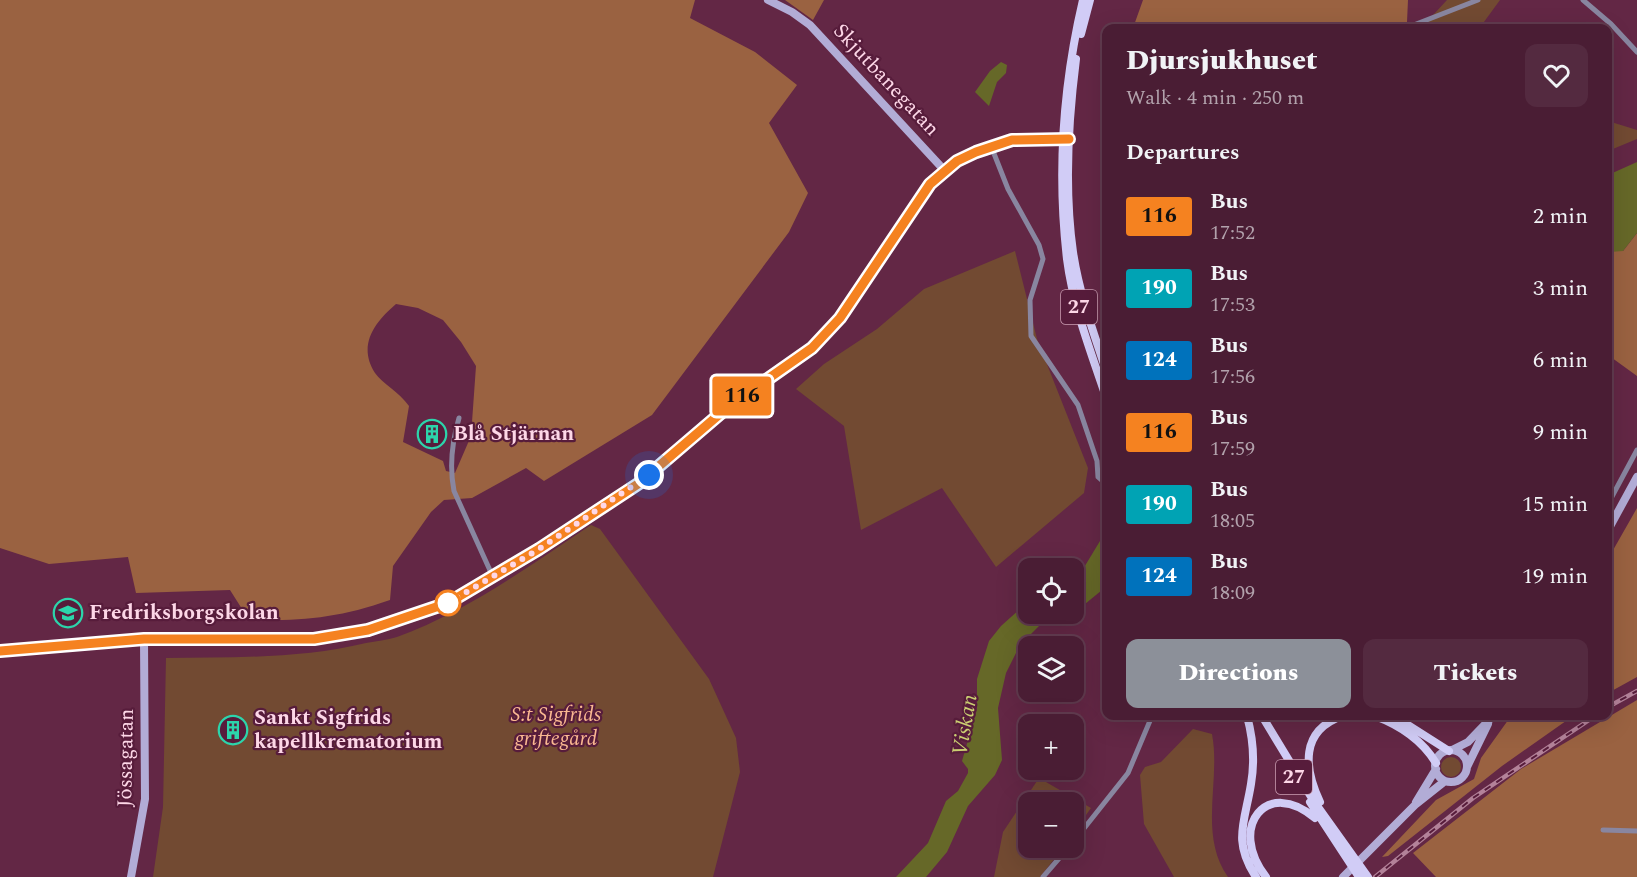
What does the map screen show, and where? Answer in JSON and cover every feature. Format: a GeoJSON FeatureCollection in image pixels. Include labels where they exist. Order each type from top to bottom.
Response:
{"type":"FeatureCollection","features":[{"type":"Feature","properties":{"kind":"main road","name":"27"},"geometry":{"type":"LineString","coordinates":[[1083,0],[1069,62],[1066,139],[1067,261],[1085,333],[1102,385]]}},
{"type":"Feature","properties":{"kind":"main road","name":"27"},"geometry":{"type":"LineString","coordinates":[[1090,0],[1076,51],[1066,139],[1073,254],[1091,326],[1102,358]]}},
{"type":"Feature","properties":{"kind":"main road"},"geometry":{"type":"LineString","coordinates":[[1248,720],[1254,760],[1241,831],[1241,846],[1256,877]]}},
{"type":"Feature","properties":{"kind":"main road","name":"27"},"geometry":{"type":"LineString","coordinates":[[1258,720],[1320,822],[1334,832],[1368,877]]}},
{"type":"Feature","properties":{"kind":"main road","name":"27"},"geometry":{"type":"LineString","coordinates":[[1264,720],[1359,877]]}},
{"type":"Feature","properties":{"kind":"main road"},"geometry":{"type":"LineString","coordinates":[[1333,720],[1317,735],[1308,761],[1312,786],[1334,832]]}},
{"type":"Feature","properties":{"kind":"main road"},"geometry":{"type":"LineString","coordinates":[[1383,720],[1408,733],[1436,766]]}},
{"type":"Feature","properties":{"kind":"main road"},"geometry":{"type":"LineString","coordinates":[[1401,720],[1451,750]]}},
{"type":"Feature","properties":{"kind":"main road"},"geometry":{"type":"LineString","coordinates":[[1266,877],[1254,859],[1250,848],[1250,830],[1258,815],[1271,805],[1290,803],[1306,810],[1320,822]]}},
{"type":"Feature","properties":{"kind":"street","name":"Skjutbanegatan"},"geometry":{"type":"LineString","coordinates":[[768,0],[792,12],[810,25],[945,171]]}},
{"type":"Feature","properties":{"kind":"street"},"geometry":{"type":"LineString","coordinates":[[1416,24],[1478,0]]}},
{"type":"Feature","properties":{"kind":"street"},"geometry":{"type":"LineString","coordinates":[[1583,0],[1611,24]]}},
{"type":"Feature","properties":{"kind":"street"},"geometry":{"type":"LineString","coordinates":[[1612,25],[1637,52]]}},
{"type":"Feature","properties":{"kind":"street"},"geometry":{"type":"LineString","coordinates":[[0,651],[144,639],[282,641],[314,639],[368,630],[437,608],[493,577],[638,484],[728,407],[817,344],[840,318],[927,189],[957,161],[991,146],[1012,140],[1066,139]]}},
{"type":"Feature","properties":{"kind":"street"},"geometry":{"type":"LineString","coordinates":[[991,146],[1008,189],[1044,259],[1030,300],[1031,336],[1078,405],[1096,461],[1098,477],[1102,481]]}},
{"type":"Feature","properties":{"kind":"street"},"geometry":{"type":"LineString","coordinates":[[459,418],[452,448],[451,477],[454,491],[493,577]]}},
{"type":"Feature","properties":{"kind":"street"},"geometry":{"type":"LineString","coordinates":[[1612,497],[1637,450]]}},
{"type":"Feature","properties":{"kind":"street"},"geometry":{"type":"LineString","coordinates":[[1612,523],[1637,477]]}},
{"type":"Feature","properties":{"kind":"street","name":"Jössagatan"},"geometry":{"type":"LineString","coordinates":[[131,877],[145,799],[144,639]]}},
{"type":"Feature","properties":{"kind":"street"},"geometry":{"type":"LineString","coordinates":[[1084,828],[1128,773],[1150,720]]}},
{"type":"Feature","properties":{"kind":"street"},"geometry":{"type":"LineString","coordinates":[[1416,804],[1440,755],[1468,742],[1490,720]]}},
{"type":"Feature","properties":{"kind":"street"},"geometry":{"type":"LineString","coordinates":[[1343,877],[1416,804],[1445,781],[1458,781],[1465,775],[1490,720]]}},
{"type":"Feature","properties":{"kind":"street"},"geometry":{"type":"LineString","coordinates":[[1451,750],[1461,754],[1467,767]]}},
{"type":"Feature","properties":{"kind":"street"},"geometry":{"type":"LineString","coordinates":[[1436,766],[1445,781]]}},
{"type":"Feature","properties":{"kind":"street"},"geometry":{"type":"LineString","coordinates":[[1603,830],[1637,831]]}},
{"type":"Feature","properties":{"kind":"street"},"geometry":{"type":"LineString","coordinates":[[1043,877],[1059,858]]}},
{"type":"Feature","properties":{"kind":"green space"},"geometry":{"type":"Polygon","coordinates":[[[1447,0],[1500,0],[1482,24],[1425,24],[1447,0]]]}},
{"type":"Feature","properties":{"kind":"green space"},"geometry":{"type":"Polygon","coordinates":[[[1612,122],[1637,130],[1637,139],[1612,149],[1612,122]]]}},
{"type":"Feature","properties":{"kind":"green space"},"geometry":{"type":"Polygon","coordinates":[[[1015,251],[1037,339],[1088,468],[1084,493],[996,567],[942,488],[861,530],[844,426],[796,389],[824,364],[877,329],[924,289],[1015,251]]]}},
{"type":"Feature","properties":{"kind":"green space","name":"S:t Sigfrids griftegård"},"geometry":{"type":"Polygon","coordinates":[[[591,525],[600,529],[709,679],[736,738],[740,772],[713,877],[153,877],[163,807],[166,658],[292,655],[397,637],[473,601],[591,525]]]}},
{"type":"Feature","properties":{"kind":"green space"},"geometry":{"type":"Polygon","coordinates":[[[1193,729],[1212,734],[1214,843],[1219,860],[1228,877],[1174,877],[1144,824],[1140,775],[1145,767],[1161,762],[1193,729]]]}},
{"type":"Feature","properties":{"kind":"green space"},"geometry":{"type":"Polygon","coordinates":[[[1451,757],[1458,760],[1461,767],[1458,774],[1451,777],[1444,774],[1441,767],[1444,760],[1451,757]]]}},
{"type":"Feature","properties":{"kind":"green space"},"geometry":{"type":"Polygon","coordinates":[[[1038,780],[1042,780],[1063,792],[1030,792],[1038,780]]]}},
{"type":"Feature","properties":{"kind":"green space"},"geometry":{"type":"Polygon","coordinates":[[[1084,804],[1091,808],[1084,818],[1084,804]]]}},
{"type":"Feature","properties":{"kind":"green space"},"geometry":{"type":"Polygon","coordinates":[[[1018,810],[1018,858],[1055,858],[1040,877],[994,877],[1003,832],[1018,810]]]}},
{"type":"Feature","properties":{"kind":"shaded area"},"geometry":{"type":"Polygon","coordinates":[[[0,0],[695,0],[690,18],[755,52],[797,85],[769,123],[808,193],[789,232],[652,415],[544,481],[526,468],[472,498],[444,500],[431,512],[393,566],[390,600],[337,615],[287,620],[249,620],[230,590],[136,593],[128,557],[49,564],[0,548],[0,0]],[[396,304],[381,318],[368,344],[370,363],[378,377],[409,406],[403,442],[443,461],[446,471],[455,473],[471,436],[476,366],[461,342],[443,320],[418,308],[396,304]]]}},
{"type":"Feature","properties":{"kind":"shaded area"},"geometry":{"type":"Polygon","coordinates":[[[785,0],[824,0],[813,20],[785,0]]]}},
{"type":"Feature","properties":{"kind":"shaded area"},"geometry":{"type":"Polygon","coordinates":[[[1143,0],[1408,0],[1407,22],[1399,24],[1134,24],[1143,0]]]}},
{"type":"Feature","properties":{"kind":"shaded area"},"geometry":{"type":"Polygon","coordinates":[[[1001,62],[1007,65],[1006,73],[997,82],[989,106],[975,92],[990,71],[1001,62]]]}},
{"type":"Feature","properties":{"kind":"shaded area"},"geometry":{"type":"Polygon","coordinates":[[[1637,162],[1637,233],[1623,251],[1612,252],[1612,173],[1637,162]]]}},
{"type":"Feature","properties":{"kind":"shaded area"},"geometry":{"type":"Polygon","coordinates":[[[1637,233],[1637,376],[1612,358],[1612,250],[1623,251],[1637,233]]]}},
{"type":"Feature","properties":{"kind":"shaded area"},"geometry":{"type":"Polygon","coordinates":[[[1637,508],[1637,677],[1612,691],[1612,552],[1637,508]]]}},
{"type":"Feature","properties":{"kind":"shaded area"},"geometry":{"type":"Polygon","coordinates":[[[1102,540],[1102,590],[1084,605],[1084,567],[1102,540]]]}},
{"type":"Feature","properties":{"kind":"shaded area"},"geometry":{"type":"Polygon","coordinates":[[[1018,611],[1018,624],[1041,624],[1029,636],[1018,636],[1018,649],[1006,673],[998,708],[1002,760],[995,775],[968,806],[947,852],[926,877],[896,877],[928,843],[946,801],[958,791],[968,773],[962,761],[977,709],[977,679],[989,641],[1018,611]]]}},
{"type":"Feature","properties":{"kind":"shaded area"},"geometry":{"type":"Polygon","coordinates":[[[1637,700],[1637,877],[1436,877],[1413,853],[1521,769],[1603,720],[1612,720],[1612,715],[1637,700]]]}},
{"type":"Feature","properties":{"kind":"shaded area"},"geometry":{"type":"Polygon","coordinates":[[[1508,720],[1567,720],[1502,766],[1388,856],[1382,857],[1436,800],[1474,779],[1481,758],[1508,720]]]}},
{"type":"Feature","properties":{"kind":"railway"},"geometry":{"type":"LineString","coordinates":[[1612,705],[1637,691]]}},
{"type":"Feature","properties":{"kind":"railway"},"geometry":{"type":"LineString","coordinates":[[1375,877],[1473,798],[1589,720]]}},
{"type":"Feature","properties":{"kind":"bus line","name":"116"},"geometry":{"type":"LineString","coordinates":[[0,651],[144,639],[273,641],[314,639],[368,630],[448,603],[539,549],[638,484],[710,421],[750,390],[812,348],[840,318],[930,184],[957,161],[991,146],[1012,140],[1069,139]]}},
{"type":"Feature","properties":{"kind":"place","name":"Blå Stjärnan"},"geometry":{"type":"Point","coordinates":[432,434]}},
{"type":"Feature","properties":{"kind":"place","name":"Fredriksborgskolan"},"geometry":{"type":"Point","coordinates":[68,613]}},
{"type":"Feature","properties":{"kind":"place","name":"Sankt Sigfrids kapellkrematorium"},"geometry":{"type":"Point","coordinates":[233,730]}},
{"type":"Feature","properties":{"kind":"route"},"geometry":{"type":"LineString","coordinates":[[448,603],[539,549],[649,475]]}},
{"type":"Feature","properties":{"kind":"water label","name":"Viskan"},"geometry":{"type":"Point","coordinates":[965,725]}}]}
